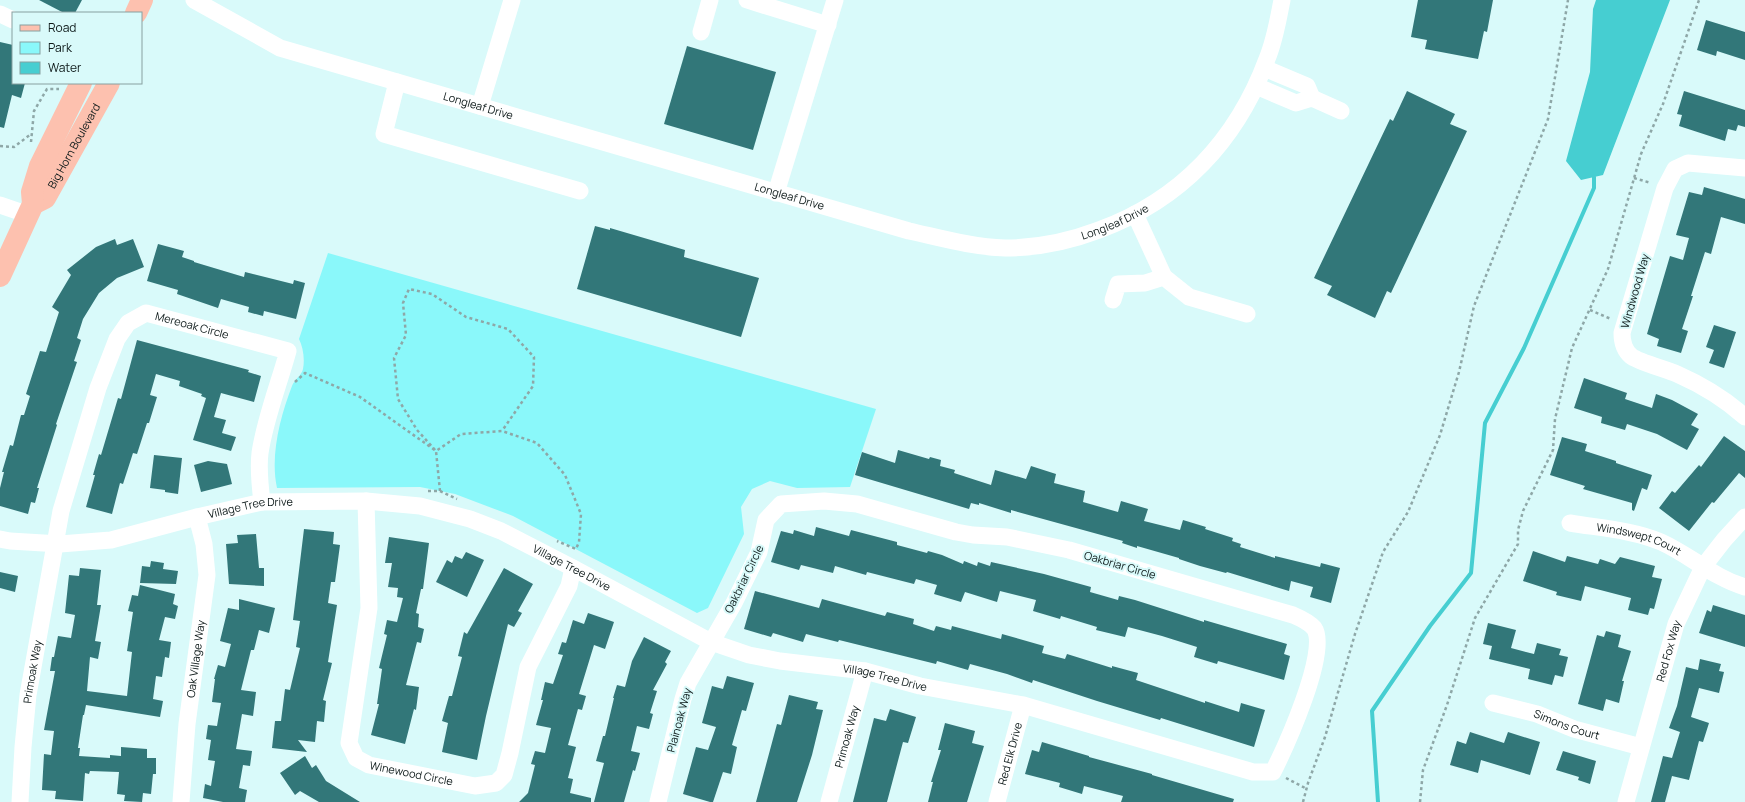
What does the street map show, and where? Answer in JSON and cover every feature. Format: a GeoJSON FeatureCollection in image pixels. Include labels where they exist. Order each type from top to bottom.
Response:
{"type":"FeatureCollection","features":[{"type":"Feature","properties":{"kind":"main road"},"geometry":{"type":"LineString","coordinates":[[136,12],[142,0]]}},
{"type":"Feature","properties":{"kind":"main road","name":"Big Horn Boulevard"},"geometry":{"type":"LineString","coordinates":[[31,210],[32,192],[40,166],[81,84]]}},
{"type":"Feature","properties":{"kind":"main road"},"geometry":{"type":"LineString","coordinates":[[68,156],[69,137],[83,105],[95,84]]}},
{"type":"Feature","properties":{"kind":"main road","name":"Big Horn Boulevard"},"geometry":{"type":"LineString","coordinates":[[0,276],[8,256],[31,210],[45,198],[108,84]]}},
{"type":"Feature","properties":{"kind":"street","name":"Longleaf Drive"},"geometry":{"type":"LineString","coordinates":[[194,0],[280,48],[909,231],[969,245],[1005,248],[1039,245],[1090,234],[1119,223],[1158,202],[1179,187],[1215,152],[1246,106],[1264,68],[1275,35],[1282,0]]}},
{"type":"Feature","properties":{"kind":"street"},"geometry":{"type":"LineString","coordinates":[[480,106],[512,0]]}},
{"type":"Feature","properties":{"kind":"street"},"geometry":{"type":"LineString","coordinates":[[701,32],[710,0]]}},
{"type":"Feature","properties":{"kind":"street"},"geometry":{"type":"LineString","coordinates":[[748,0],[828,25]]}},
{"type":"Feature","properties":{"kind":"street"},"geometry":{"type":"LineString","coordinates":[[776,193],[835,0]]}},
{"type":"Feature","properties":{"kind":"street"},"geometry":{"type":"LineString","coordinates":[[0,14],[12,20]]}},
{"type":"Feature","properties":{"kind":"street"},"geometry":{"type":"LineString","coordinates":[[1264,68],[1307,86],[1312,98]]}},
{"type":"Feature","properties":{"kind":"street"},"geometry":{"type":"LineString","coordinates":[[397,82],[384,134],[580,191]]}},
{"type":"Feature","properties":{"kind":"street"},"geometry":{"type":"LineString","coordinates":[[1256,86],[1296,103],[1312,98],[1341,111]]}},
{"type":"Feature","properties":{"kind":"street","name":"Windwood Way"},"geometry":{"type":"LineString","coordinates":[[1745,168],[1688,163],[1675,169],[1663,194],[1622,334],[1622,342],[1631,356],[1678,374],[1701,386],[1724,400],[1745,417]]}},
{"type":"Feature","properties":{"kind":"street"},"geometry":{"type":"LineString","coordinates":[[0,205],[31,210]]}},
{"type":"Feature","properties":{"kind":"street"},"geometry":{"type":"LineString","coordinates":[[1135,214],[1164,277],[1189,297],[1248,314]]}},
{"type":"Feature","properties":{"kind":"street"},"geometry":{"type":"LineString","coordinates":[[1113,300],[1118,284],[1145,283],[1164,277]]}},
{"type":"Feature","properties":{"kind":"street","name":"Mereoak Circle"},"geometry":{"type":"LineString","coordinates":[[55,543],[61,511],[98,388],[121,334],[128,323],[146,313],[288,351],[263,437],[260,453],[259,469],[262,502]]}},
{"type":"Feature","properties":{"kind":"street","name":"Village Tree Drive"},"geometry":{"type":"LineString","coordinates":[[0,539],[10,541],[78,544],[111,540],[197,517],[262,502],[366,501],[420,506],[470,518],[501,531],[711,642],[749,656],[780,662],[865,671],[920,686],[1023,705],[1253,772],[1273,772]]}},
{"type":"Feature","properties":{"kind":"street","name":"Winewood Circle"},"geometry":{"type":"LineString","coordinates":[[366,501],[369,608],[349,743],[356,758],[369,765],[475,786],[496,783],[504,775],[510,754],[528,667],[568,586],[573,568]]}},
{"type":"Feature","properties":{"kind":"street","name":"Oakbriar Circle"},"geometry":{"type":"LineString","coordinates":[[711,642],[734,603],[759,552],[766,520],[781,504],[824,501],[857,504],[956,532],[973,535],[1007,537],[1068,550],[1293,615],[1304,620],[1314,629],[1318,646],[1304,698],[1288,742],[1273,772]]}},
{"type":"Feature","properties":{"kind":"street","name":"Oak Village Way"},"geometry":{"type":"LineString","coordinates":[[181,802],[187,724],[207,583],[206,559],[197,517]]}},
{"type":"Feature","properties":{"kind":"street","name":"Red Fox Way"},"geometry":{"type":"LineString","coordinates":[[1626,802],[1676,624],[1703,567],[1724,540],[1745,517]]}},
{"type":"Feature","properties":{"kind":"street","name":"Windswept Court"},"geometry":{"type":"LineString","coordinates":[[1570,522],[1634,534],[1659,541],[1724,580],[1745,587]]}},
{"type":"Feature","properties":{"kind":"street","name":"Primoak Way"},"geometry":{"type":"LineString","coordinates":[[20,802],[28,695],[55,543]]}},
{"type":"Feature","properties":{"kind":"street","name":"Plainoak Way"},"geometry":{"type":"LineString","coordinates":[[658,802],[683,699],[688,684],[711,642]]}},
{"type":"Feature","properties":{"kind":"street","name":"Primoak Way"},"geometry":{"type":"LineString","coordinates":[[829,802],[865,671]]}},
{"type":"Feature","properties":{"kind":"street","name":"Simons Court"},"geometry":{"type":"LineString","coordinates":[[1493,703],[1537,714],[1574,729],[1641,747]]}},
{"type":"Feature","properties":{"kind":"street","name":"Red Elk Drive"},"geometry":{"type":"LineString","coordinates":[[997,802],[1023,705]]}},
{"type":"Feature","properties":{"kind":"path"},"geometry":{"type":"LineString","coordinates":[[1304,802],[1325,737],[1355,634],[1383,552],[1408,512],[1440,435],[1460,372],[1474,306],[1548,119],[1568,0]]}},
{"type":"Feature","properties":{"kind":"path"},"geometry":{"type":"LineString","coordinates":[[1420,802],[1423,770],[1447,705],[1475,618],[1518,544],[1518,530],[1523,511],[1553,450],[1555,419],[1572,348],[1608,269],[1641,154],[1663,104],[1699,0]]}},
{"type":"Feature","properties":{"kind":"path"},"geometry":{"type":"LineString","coordinates":[[0,146],[14,147],[31,134]]}},
{"type":"Feature","properties":{"kind":"path"},"geometry":{"type":"LineString","coordinates":[[440,491],[436,451],[417,430],[398,400],[394,358],[406,335],[403,303],[409,288],[432,294],[466,317],[508,329],[534,357],[533,386],[502,431]]}},
{"type":"Feature","properties":{"kind":"path"},"geometry":{"type":"LineString","coordinates":[[1590,310],[1624,325]]}},
{"type":"Feature","properties":{"kind":"path"},"geometry":{"type":"LineString","coordinates":[[292,385],[305,373],[360,397],[436,451]]}},
{"type":"Feature","properties":{"kind":"path"},"geometry":{"type":"LineString","coordinates":[[436,451],[461,434],[502,431],[537,443],[566,475],[581,514],[579,542],[576,549],[555,540]]}},
{"type":"Feature","properties":{"kind":"path"},"geometry":{"type":"LineString","coordinates":[[424,491],[440,491],[461,500]]}},
{"type":"Feature","properties":{"kind":"path"},"geometry":{"type":"LineString","coordinates":[[1273,772],[1307,789]]}},
{"type":"Feature","properties":{"kind":"green space"},"geometry":{"type":"Polygon","coordinates":[[[328,253],[876,409],[850,487],[797,488],[770,481],[752,489],[741,507],[744,534],[708,608],[697,613],[513,516],[455,494],[420,487],[277,488],[275,463],[277,437],[280,423],[292,386],[303,369],[303,353],[299,339],[328,253]]]}},
{"type":"Feature","properties":{"kind":"water"},"geometry":{"type":"Polygon","coordinates":[[[1596,0],[1670,0],[1603,175],[1581,180],[1566,161],[1590,72],[1593,9],[1596,0]]]}},
{"type":"Feature","properties":{"kind":"building"},"geometry":{"type":"Polygon","coordinates":[[[39,0],[82,0],[76,12],[62,12],[39,0]]]}},
{"type":"Feature","properties":{"kind":"building"},"geometry":{"type":"Polygon","coordinates":[[[1418,0],[1493,0],[1487,32],[1484,31],[1478,59],[1425,49],[1427,40],[1411,37],[1418,0]]]}},
{"type":"Feature","properties":{"kind":"building"},"geometry":{"type":"Polygon","coordinates":[[[1706,20],[1745,32],[1745,60],[1717,51],[1716,56],[1697,50],[1706,20]]]}},
{"type":"Feature","properties":{"kind":"building"},"geometry":{"type":"Polygon","coordinates":[[[0,42],[12,45],[12,84],[25,84],[21,98],[12,95],[4,128],[0,127],[0,42]]]}},
{"type":"Feature","properties":{"kind":"building"},"geometry":{"type":"Polygon","coordinates":[[[687,46],[776,72],[753,150],[664,124],[687,46]]]}},
{"type":"Feature","properties":{"kind":"building"},"geometry":{"type":"Polygon","coordinates":[[[1407,91],[1455,114],[1450,124],[1467,131],[1391,293],[1387,291],[1375,318],[1327,295],[1332,286],[1314,278],[1390,119],[1393,121],[1407,91]]]}},
{"type":"Feature","properties":{"kind":"building"},"geometry":{"type":"Polygon","coordinates":[[[1684,91],[1745,110],[1745,127],[1738,125],[1736,131],[1728,129],[1725,141],[1679,126],[1682,115],[1677,114],[1684,91]]]}},
{"type":"Feature","properties":{"kind":"building"},"geometry":{"type":"Polygon","coordinates":[[[1704,187],[1745,199],[1745,224],[1721,217],[1711,254],[1705,252],[1691,296],[1693,296],[1682,329],[1688,331],[1681,353],[1657,346],[1659,339],[1647,334],[1670,256],[1683,260],[1689,238],[1676,235],[1689,192],[1702,195],[1704,187]]]}},
{"type":"Feature","properties":{"kind":"building"},"geometry":{"type":"Polygon","coordinates":[[[595,226],[610,230],[610,228],[685,250],[684,257],[759,278],[741,337],[577,289],[595,226]]]}},
{"type":"Feature","properties":{"kind":"building"},"geometry":{"type":"Polygon","coordinates":[[[115,239],[117,245],[133,239],[144,267],[117,278],[99,293],[83,319],[77,338],[81,340],[74,361],[77,362],[56,424],[57,425],[37,488],[39,488],[35,503],[31,502],[28,514],[0,506],[0,488],[4,472],[2,472],[10,445],[13,446],[21,415],[24,415],[30,396],[26,394],[40,351],[46,352],[59,312],[52,307],[71,275],[67,270],[96,247],[115,239]]]}},
{"type":"Feature","properties":{"kind":"building"},"geometry":{"type":"Polygon","coordinates":[[[158,244],[184,251],[182,257],[194,262],[244,277],[245,272],[293,284],[294,280],[305,283],[296,319],[264,311],[263,316],[248,312],[249,307],[221,299],[218,308],[177,294],[178,290],[147,281],[158,244]]]}},
{"type":"Feature","properties":{"kind":"building"},"geometry":{"type":"Polygon","coordinates":[[[1714,325],[1736,332],[1724,368],[1709,363],[1714,350],[1706,347],[1714,325]]]}},
{"type":"Feature","properties":{"kind":"building"},"geometry":{"type":"Polygon","coordinates":[[[137,340],[249,370],[248,372],[261,376],[254,402],[221,393],[214,417],[226,420],[222,433],[236,437],[231,451],[193,440],[206,398],[201,396],[202,394],[179,386],[180,381],[156,374],[150,395],[157,397],[149,423],[147,423],[137,454],[133,453],[123,484],[120,483],[112,514],[86,507],[99,454],[101,455],[118,398],[121,399],[137,340]]]}},
{"type":"Feature","properties":{"kind":"building"},"geometry":{"type":"Polygon","coordinates":[[[1584,378],[1627,393],[1625,399],[1652,408],[1656,394],[1672,400],[1698,414],[1691,425],[1699,429],[1687,450],[1657,434],[1627,424],[1625,430],[1601,423],[1602,417],[1574,408],[1584,378]]]}},
{"type":"Feature","properties":{"kind":"building"},"geometry":{"type":"Polygon","coordinates":[[[1724,436],[1745,451],[1745,478],[1739,473],[1714,503],[1712,502],[1689,531],[1659,508],[1672,491],[1675,493],[1699,465],[1701,467],[1724,436]]]}},
{"type":"Feature","properties":{"kind":"building"},"geometry":{"type":"Polygon","coordinates":[[[1562,437],[1587,444],[1585,451],[1652,475],[1647,490],[1642,488],[1634,511],[1632,510],[1632,503],[1583,489],[1585,486],[1550,475],[1562,437]]]}},
{"type":"Feature","properties":{"kind":"building"},"geometry":{"type":"Polygon","coordinates":[[[898,450],[929,459],[930,457],[941,460],[940,466],[955,470],[954,473],[991,485],[995,470],[1026,479],[1031,466],[1056,474],[1054,483],[1085,491],[1083,502],[1118,512],[1121,501],[1148,509],[1144,521],[1180,530],[1183,520],[1206,527],[1205,529],[1233,538],[1232,541],[1241,544],[1240,547],[1275,558],[1275,556],[1320,567],[1321,563],[1340,568],[1331,603],[1310,597],[1313,587],[1291,581],[1289,591],[1227,572],[1200,566],[1179,558],[1137,546],[1137,548],[1122,543],[1123,541],[1011,510],[1011,513],[979,503],[979,505],[971,503],[969,509],[855,475],[862,452],[895,463],[898,450]]]}},
{"type":"Feature","properties":{"kind":"building"},"geometry":{"type":"Polygon","coordinates":[[[154,455],[182,458],[178,494],[150,488],[154,455]]]}},
{"type":"Feature","properties":{"kind":"building"},"geometry":{"type":"Polygon","coordinates":[[[208,461],[227,464],[232,484],[201,492],[194,465],[208,461]]]}},
{"type":"Feature","properties":{"kind":"building"},"geometry":{"type":"Polygon","coordinates":[[[816,527],[849,536],[851,530],[897,542],[897,545],[927,553],[928,551],[942,555],[963,564],[964,561],[977,566],[978,562],[990,566],[991,562],[1044,574],[1091,587],[1090,592],[1118,600],[1119,596],[1135,600],[1204,622],[1204,620],[1287,644],[1284,654],[1290,656],[1284,680],[1218,661],[1217,664],[1194,657],[1197,647],[1162,636],[1128,627],[1125,637],[1096,630],[1097,627],[1061,616],[1060,619],[1033,611],[1036,600],[1000,591],[997,602],[965,592],[961,602],[934,594],[937,585],[916,579],[914,584],[867,572],[866,575],[835,566],[833,573],[801,565],[799,570],[771,562],[781,531],[793,534],[794,530],[814,536],[816,527]]]}},
{"type":"Feature","properties":{"kind":"building"},"geometry":{"type":"Polygon","coordinates":[[[304,529],[334,532],[333,544],[340,545],[335,582],[331,582],[328,603],[337,605],[328,662],[332,663],[323,700],[326,701],[324,722],[317,721],[315,742],[298,740],[307,752],[272,748],[275,721],[281,721],[285,689],[290,690],[300,648],[296,647],[300,621],[293,620],[304,529]]]}},
{"type":"Feature","properties":{"kind":"building"},"geometry":{"type":"Polygon","coordinates":[[[256,534],[259,568],[264,568],[264,586],[229,584],[226,544],[238,543],[237,535],[256,534]]]}},
{"type":"Feature","properties":{"kind":"building"},"geometry":{"type":"Polygon","coordinates":[[[389,537],[429,543],[423,589],[421,589],[416,613],[419,614],[418,627],[424,629],[421,643],[417,642],[406,685],[419,687],[416,710],[414,709],[405,744],[371,735],[379,704],[377,704],[382,669],[379,668],[387,635],[384,634],[387,620],[397,622],[403,598],[397,597],[398,588],[388,587],[392,563],[385,563],[389,537]]]}},
{"type":"Feature","properties":{"kind":"building"},"geometry":{"type":"Polygon","coordinates":[[[1533,551],[1565,562],[1567,556],[1598,564],[1600,559],[1615,564],[1620,557],[1655,566],[1652,577],[1662,579],[1654,609],[1650,608],[1648,615],[1628,610],[1631,598],[1585,586],[1581,601],[1556,595],[1557,592],[1523,581],[1533,551]]]}},
{"type":"Feature","properties":{"kind":"building"},"geometry":{"type":"Polygon","coordinates":[[[466,552],[484,560],[467,597],[436,582],[447,560],[452,563],[455,556],[462,559],[466,552]]]}},
{"type":"Feature","properties":{"kind":"building"},"geometry":{"type":"Polygon","coordinates":[[[151,561],[164,563],[163,569],[178,571],[176,584],[140,583],[142,566],[150,567],[151,561]]]}},
{"type":"Feature","properties":{"kind":"building"},"geometry":{"type":"Polygon","coordinates":[[[80,568],[101,570],[97,605],[101,605],[95,641],[101,642],[98,659],[90,657],[87,691],[127,696],[132,652],[127,651],[133,612],[128,611],[132,595],[138,596],[140,585],[175,594],[173,604],[178,606],[175,619],[165,617],[159,640],[171,642],[169,658],[165,657],[162,677],[156,676],[153,699],[163,701],[160,717],[86,705],[83,715],[78,748],[80,748],[79,756],[110,758],[110,755],[121,756],[121,747],[147,749],[147,758],[156,758],[156,774],[153,774],[151,794],[143,793],[142,802],[124,801],[125,795],[117,794],[119,772],[90,771],[89,774],[85,773],[83,801],[55,799],[56,791],[42,790],[44,754],[51,755],[54,731],[44,730],[55,671],[50,671],[52,657],[54,657],[58,636],[71,638],[75,615],[65,613],[69,575],[79,576],[80,568]]]}},
{"type":"Feature","properties":{"kind":"building"},"geometry":{"type":"Polygon","coordinates":[[[504,568],[533,584],[518,611],[522,613],[514,627],[508,624],[477,760],[442,752],[448,723],[442,721],[449,696],[452,696],[462,657],[458,656],[464,632],[467,634],[504,568]]]}},
{"type":"Feature","properties":{"kind":"building"},"geometry":{"type":"Polygon","coordinates":[[[0,572],[18,576],[15,592],[0,588],[0,572]]]}},
{"type":"Feature","properties":{"kind":"building"},"geometry":{"type":"Polygon","coordinates":[[[755,591],[819,608],[822,599],[885,616],[887,612],[914,619],[913,624],[934,631],[936,626],[951,630],[952,626],[1001,639],[1002,634],[1044,646],[1042,653],[1065,659],[1067,654],[1112,668],[1112,666],[1138,673],[1136,680],[1205,703],[1205,701],[1239,712],[1241,703],[1265,710],[1254,747],[1161,718],[1160,720],[1097,701],[1033,680],[1032,683],[1007,674],[970,664],[968,670],[937,661],[936,664],[839,640],[838,642],[806,634],[803,642],[773,633],[771,637],[744,629],[755,591]]]}},
{"type":"Feature","properties":{"kind":"building"},"geometry":{"type":"Polygon","coordinates":[[[239,599],[275,608],[269,633],[259,630],[254,650],[251,650],[241,690],[256,692],[253,716],[242,714],[236,749],[252,751],[250,766],[243,765],[239,788],[247,790],[245,802],[223,802],[203,798],[205,784],[211,786],[215,761],[208,760],[211,740],[206,739],[208,725],[217,726],[221,703],[212,702],[214,679],[218,665],[225,667],[231,644],[220,641],[228,608],[239,610],[239,599]]]}},
{"type":"Feature","properties":{"kind":"building"},"geometry":{"type":"Polygon","coordinates":[[[1713,605],[1745,615],[1745,647],[1699,633],[1707,610],[1711,612],[1713,605]]]}},
{"type":"Feature","properties":{"kind":"building"},"geometry":{"type":"Polygon","coordinates":[[[588,613],[614,622],[605,649],[594,645],[579,694],[586,696],[582,710],[578,709],[568,745],[576,747],[568,778],[573,779],[570,793],[591,798],[591,802],[519,802],[528,793],[535,765],[531,764],[535,751],[545,753],[551,728],[536,725],[543,700],[541,700],[545,682],[553,684],[563,655],[558,654],[562,642],[566,643],[573,620],[584,624],[588,613]]]}},
{"type":"Feature","properties":{"kind":"building"},"geometry":{"type":"Polygon","coordinates":[[[1488,623],[1516,630],[1511,648],[1534,654],[1537,643],[1561,649],[1559,655],[1568,657],[1563,677],[1555,675],[1552,685],[1528,679],[1530,669],[1489,659],[1492,646],[1483,644],[1488,623]]]}},
{"type":"Feature","properties":{"kind":"building"},"geometry":{"type":"Polygon","coordinates":[[[1606,631],[1621,635],[1618,647],[1631,651],[1622,681],[1624,681],[1619,703],[1606,699],[1603,711],[1578,704],[1597,635],[1604,637],[1606,631]]]}},
{"type":"Feature","properties":{"kind":"building"},"geometry":{"type":"Polygon","coordinates":[[[644,637],[671,651],[665,662],[667,664],[653,690],[657,691],[650,713],[653,714],[649,729],[637,726],[631,751],[640,753],[635,771],[633,770],[624,802],[594,802],[604,763],[596,761],[603,736],[605,736],[613,698],[617,685],[625,687],[632,661],[644,637]]]}},
{"type":"Feature","properties":{"kind":"building"},"geometry":{"type":"Polygon","coordinates":[[[1700,659],[1721,664],[1719,671],[1724,672],[1719,693],[1699,688],[1691,717],[1709,723],[1703,742],[1699,741],[1689,780],[1672,776],[1665,802],[1651,802],[1663,756],[1672,758],[1680,732],[1669,728],[1677,706],[1686,667],[1698,670],[1700,659]]]}},
{"type":"Feature","properties":{"kind":"building"},"geometry":{"type":"Polygon","coordinates":[[[727,676],[754,683],[746,711],[742,710],[732,745],[737,747],[731,774],[723,772],[713,802],[710,802],[683,794],[696,747],[708,750],[716,727],[702,723],[712,686],[723,689],[727,676]]]}},
{"type":"Feature","properties":{"kind":"building"},"geometry":{"type":"Polygon","coordinates":[[[789,695],[818,702],[816,709],[823,710],[812,755],[797,802],[756,802],[777,724],[781,725],[789,695]]]}},
{"type":"Feature","properties":{"kind":"building"},"geometry":{"type":"Polygon","coordinates":[[[890,709],[916,717],[908,743],[903,742],[887,802],[853,802],[874,718],[886,721],[890,709]]]}},
{"type":"Feature","properties":{"kind":"building"},"geometry":{"type":"Polygon","coordinates":[[[945,723],[975,731],[972,743],[984,746],[967,802],[928,802],[933,782],[931,782],[941,750],[938,750],[945,723]]]}},
{"type":"Feature","properties":{"kind":"building"},"geometry":{"type":"Polygon","coordinates":[[[1470,732],[1504,743],[1508,732],[1540,742],[1530,775],[1481,760],[1478,773],[1450,765],[1457,741],[1466,744],[1470,732]]]}},
{"type":"Feature","properties":{"kind":"building"},"geometry":{"type":"Polygon","coordinates":[[[1042,742],[1234,799],[1233,802],[1121,802],[1123,796],[1084,786],[1082,794],[1059,787],[1060,783],[1025,774],[1032,750],[1039,752],[1042,742]]]}},
{"type":"Feature","properties":{"kind":"building"},"geometry":{"type":"Polygon","coordinates":[[[1563,751],[1596,761],[1590,784],[1578,780],[1579,777],[1556,770],[1563,751]]]}},
{"type":"Feature","properties":{"kind":"building"},"geometry":{"type":"Polygon","coordinates":[[[305,756],[312,768],[316,765],[326,781],[360,802],[319,802],[300,791],[295,795],[280,773],[305,756]]]}},
{"type":"Feature","properties":{"kind":"waterway"},"geometry":{"type":"LineString","coordinates":[[1378,802],[1372,711],[1430,626],[1471,573],[1485,423],[1524,348],[1594,188],[1594,177]]}}]}
